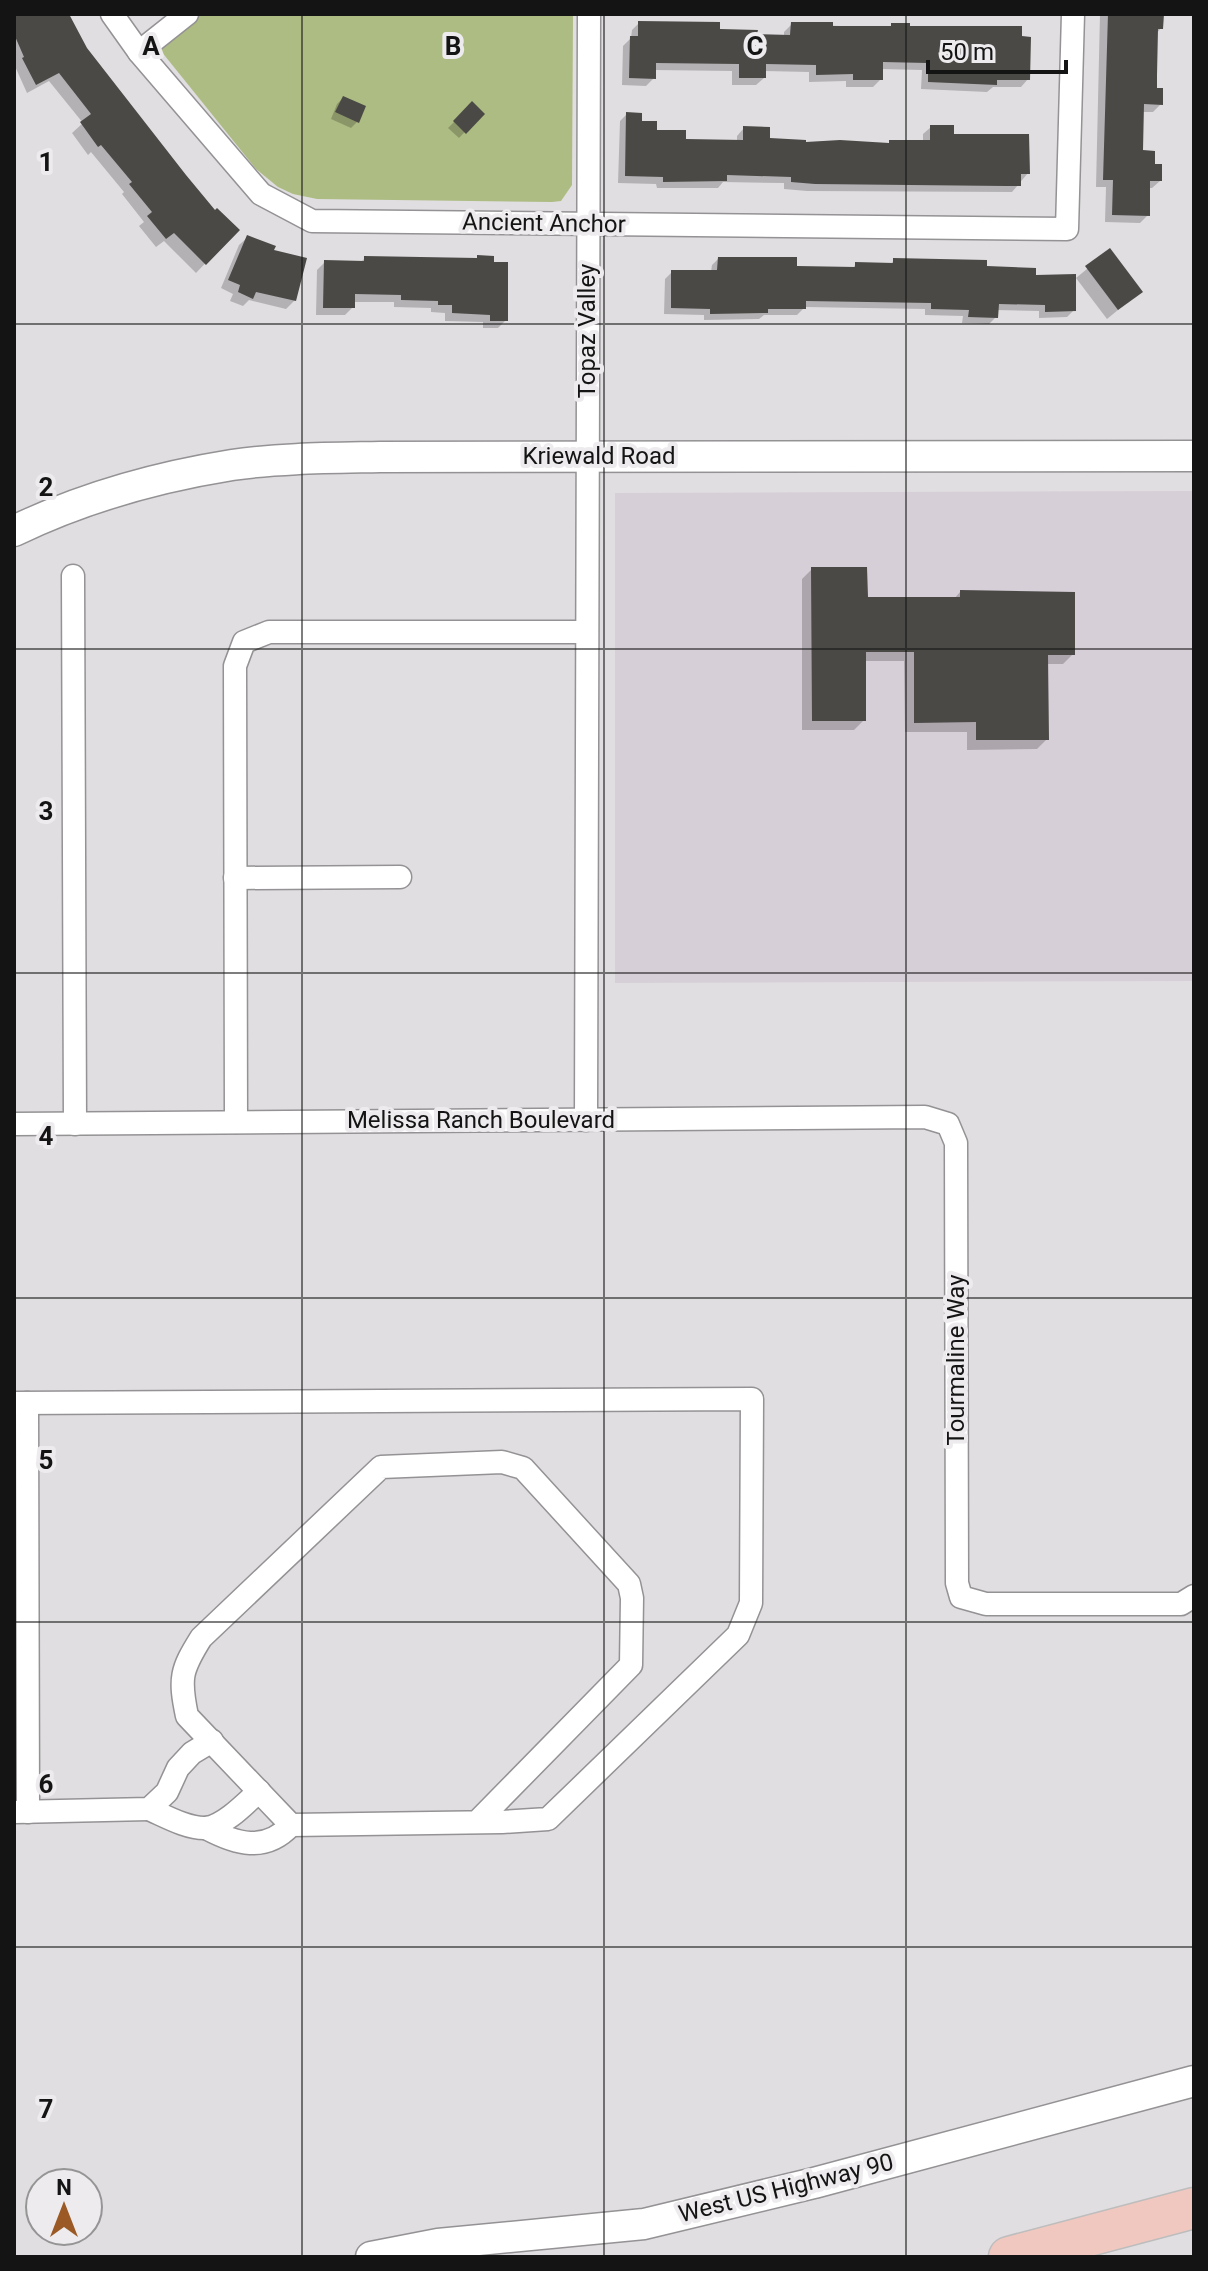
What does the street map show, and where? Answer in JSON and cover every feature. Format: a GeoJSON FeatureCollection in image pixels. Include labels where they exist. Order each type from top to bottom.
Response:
{"type":"FeatureCollection","features":[{"type":"Feature","properties":{"kind":"highway"},"geometry":{"type":"LineString","coordinates":[[1009,2257],[1194,2208]]}},
{"type":"Feature","properties":{"kind":"street","name":"Ancient Anchor"},"geometry":{"type":"LineString","coordinates":[[112,14],[139,52],[261,194],[312,221],[1067,229],[1073,14]]}},
{"type":"Feature","properties":{"kind":"street"},"geometry":{"type":"LineString","coordinates":[[139,52],[187,14]]}},
{"type":"Feature","properties":{"kind":"street","name":"Topaz Valley"},"geometry":{"type":"LineString","coordinates":[[586,1120],[589,14]]}},
{"type":"Feature","properties":{"kind":"street","name":"Kriewald Road"},"geometry":{"type":"LineString","coordinates":[[15,530],[75,505],[152,482],[233,465],[380,457],[1194,456]]}},
{"type":"Feature","properties":{"kind":"street"},"geometry":{"type":"LineString","coordinates":[[73,576],[75,1124]]}},
{"type":"Feature","properties":{"kind":"street"},"geometry":{"type":"LineString","coordinates":[[236,1122],[235,666],[244,642],[269,632],[586,632]]}},
{"type":"Feature","properties":{"kind":"street"},"geometry":{"type":"LineString","coordinates":[[235,878],[400,877]]}},
{"type":"Feature","properties":{"kind":"street","name":"Melissa Ranch Boulevard"},"geometry":{"type":"LineString","coordinates":[[14,1124],[925,1117],[948,1124]]}},
{"type":"Feature","properties":{"kind":"street","name":"Tourmaline Way"},"geometry":{"type":"LineString","coordinates":[[948,1124],[956,1143],[957,1583],[961,1597],[986,1604],[1181,1604],[1194,1596]]}},
{"type":"Feature","properties":{"kind":"street"},"geometry":{"type":"LineString","coordinates":[[752,1399],[751,1603],[738,1635],[548,1819],[291,1825],[280,1837],[258,1843],[232,1842],[206,1828],[183,1823],[149,1809],[21,1812],[21,1403],[752,1399]]}},
{"type":"Feature","properties":{"kind":"street"},"geometry":{"type":"LineString","coordinates":[[291,1825],[187,1716],[182,1692],[184,1665],[201,1638],[381,1467],[502,1462],[523,1468],[629,1584],[632,1598],[631,1665],[477,1822]]}},
{"type":"Feature","properties":{"kind":"street"},"geometry":{"type":"LineString","coordinates":[[149,1809],[167,1792],[178,1768],[192,1753],[212,1741]]}},
{"type":"Feature","properties":{"kind":"street"},"geometry":{"type":"LineString","coordinates":[[206,1828],[233,1815],[259,1791]]}},
{"type":"Feature","properties":{"kind":"street","name":"West US Highway 90"},"geometry":{"type":"LineString","coordinates":[[371,2257],[438,2244],[644,2224],[814,2183],[1194,2081]]}},
{"type":"Feature","properties":{"kind":"shaded area"},"geometry":{"type":"Polygon","coordinates":[[[1194,491],[1194,981],[615,983],[615,493],[1194,491]]]}},
{"type":"Feature","properties":{"kind":"green space"},"geometry":{"type":"Polygon","coordinates":[[[198,14],[573,14],[572,185],[561,201],[552,202],[317,199],[293,194],[278,187],[256,169],[161,51],[161,44],[198,14]]]}},
{"type":"Feature","properties":{"kind":"building"},"geometry":{"type":"Polygon","coordinates":[[[14,14],[69,14],[87,48],[186,175],[215,210],[217,208],[240,230],[206,265],[174,233],[166,239],[147,216],[152,212],[129,184],[132,182],[101,145],[98,147],[80,122],[91,114],[59,73],[36,85],[14,34],[14,14]]]}},
{"type":"Feature","properties":{"kind":"building"},"geometry":{"type":"Polygon","coordinates":[[[1108,14],[1164,14],[1163,29],[1158,29],[1157,75],[1157,88],[1163,88],[1163,105],[1144,104],[1143,150],[1155,151],[1155,164],[1162,164],[1162,181],[1150,181],[1150,216],[1112,215],[1113,180],[1103,180],[1108,14]]]}},
{"type":"Feature","properties":{"kind":"building"},"geometry":{"type":"Polygon","coordinates":[[[638,21],[720,22],[720,29],[790,35],[791,22],[833,22],[833,26],[910,23],[910,26],[1022,26],[1022,36],[1031,37],[1030,80],[997,80],[997,85],[928,82],[928,63],[883,62],[883,80],[853,80],[853,74],[816,75],[816,65],[766,64],[766,78],[739,78],[739,64],[656,63],[656,79],[629,78],[630,36],[638,36],[638,21]]]}},
{"type":"Feature","properties":{"kind":"building"},"geometry":{"type":"Polygon","coordinates":[[[343,96],[366,106],[359,123],[335,112],[343,96]]]}},
{"type":"Feature","properties":{"kind":"building"},"geometry":{"type":"Polygon","coordinates":[[[472,101],[485,114],[466,134],[453,121],[472,101]]]}},
{"type":"Feature","properties":{"kind":"building"},"geometry":{"type":"Polygon","coordinates":[[[626,112],[642,113],[642,121],[657,121],[657,130],[686,130],[686,139],[743,140],[743,126],[770,127],[770,138],[806,142],[930,140],[930,125],[954,125],[954,134],[1029,134],[1030,174],[1021,174],[1021,186],[815,184],[791,182],[791,177],[727,175],[727,181],[663,182],[663,177],[625,176],[626,112]]]}},
{"type":"Feature","properties":{"kind":"building"},"geometry":{"type":"Polygon","coordinates":[[[247,235],[276,246],[274,250],[307,258],[296,301],[256,292],[253,299],[238,292],[240,285],[228,280],[247,235]]]}},
{"type":"Feature","properties":{"kind":"building"},"geometry":{"type":"Polygon","coordinates":[[[1110,248],[1143,292],[1118,310],[1085,266],[1110,248]]]}},
{"type":"Feature","properties":{"kind":"building"},"geometry":{"type":"Polygon","coordinates":[[[477,255],[494,256],[494,262],[508,262],[508,321],[490,321],[490,315],[452,313],[452,305],[438,305],[438,301],[401,300],[401,295],[355,294],[355,308],[323,308],[324,260],[364,261],[364,256],[477,258],[477,255]]]}},
{"type":"Feature","properties":{"kind":"building"},"geometry":{"type":"Polygon","coordinates":[[[718,257],[797,257],[797,266],[855,267],[855,262],[893,263],[893,258],[987,260],[987,266],[1036,268],[1036,275],[1076,274],[1076,311],[1045,312],[1045,305],[999,304],[998,318],[968,317],[969,310],[931,309],[931,303],[806,301],[806,309],[768,309],[768,313],[710,314],[710,309],[671,308],[671,270],[717,270],[718,257]]]}},
{"type":"Feature","properties":{"kind":"building"},"geometry":{"type":"Polygon","coordinates":[[[811,567],[867,567],[868,597],[960,597],[960,590],[1075,592],[1075,655],[1048,655],[1049,740],[976,740],[976,722],[914,723],[914,652],[866,652],[866,721],[812,721],[811,567]]]}}]}
